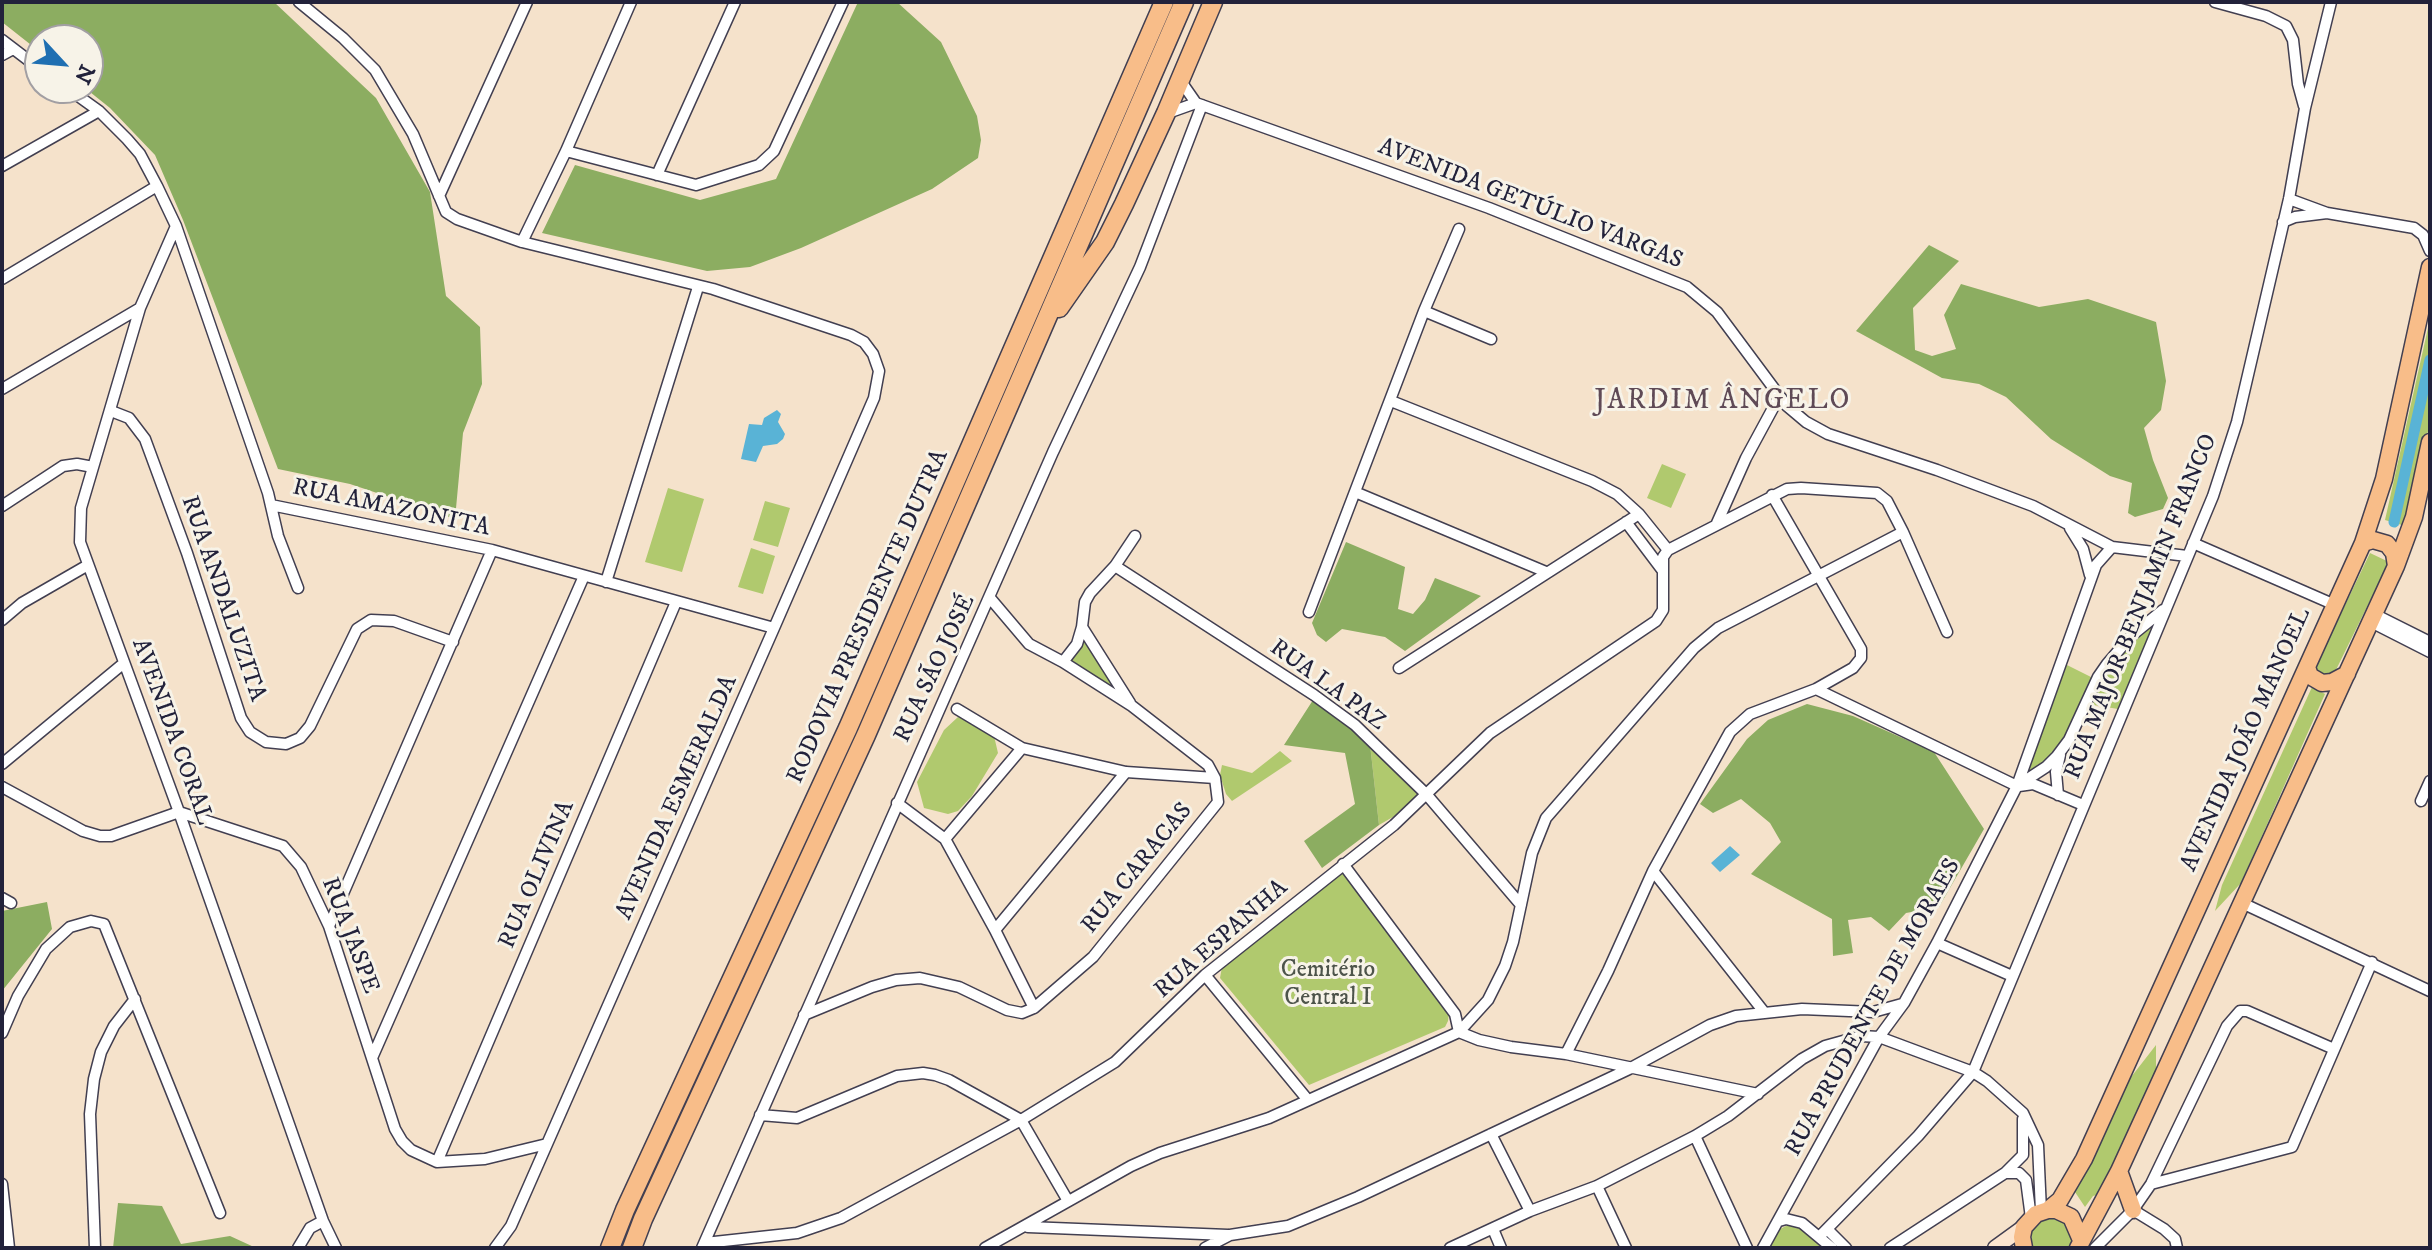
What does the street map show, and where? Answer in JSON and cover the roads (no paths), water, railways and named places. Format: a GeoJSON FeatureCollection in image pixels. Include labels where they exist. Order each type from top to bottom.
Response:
{"type":"FeatureCollection","features":[{"type":"Feature","properties":{"kind":"highway"},"geometry":{"type":"LineString","coordinates":[[1135,72],[1156,2]]}},
{"type":"Feature","properties":{"kind":"highway","name":"RODOVIA PRESIDENTE DUTRA"},"geometry":{"type":"LineString","coordinates":[[610,1248],[848,728],[1164,2]]}},
{"type":"Feature","properties":{"kind":"highway","name":"RODOVIA PRESIDENTE DUTRA"},"geometry":{"type":"LineString","coordinates":[[632,1248],[866,735],[1184,2]]}},
{"type":"Feature","properties":{"kind":"highway"},"geometry":{"type":"LineString","coordinates":[[1038,336],[1105,242],[1166,113],[1213,2]]}},
{"type":"Feature","properties":{"kind":"main road","name":"AVENIDA JOÃO MANOEL"},"geometry":{"type":"LineString","coordinates":[[2036,1216],[2060,1200],[2084,1159],[2363,543],[2384,479],[2430,267]]}},
{"type":"Feature","properties":{"kind":"main road"},"geometry":{"type":"LineString","coordinates":[[2085,1245],[2396,566],[2414,517],[2430,442]]}},
{"type":"Feature","properties":{"kind":"main road"},"geometry":{"type":"LineString","coordinates":[[2363,543],[2373,540],[2387,544],[2394,553],[2396,566]]}},
{"type":"Feature","properties":{"kind":"main road"},"geometry":{"type":"LineString","coordinates":[[2307,667],[2313,679],[2322,683],[2332,682],[2347,674]]}},
{"type":"Feature","properties":{"kind":"main road"},"geometry":{"type":"LineString","coordinates":[[2119,1171],[2133,1210]]}},
{"type":"Feature","properties":{"kind":"main road"},"geometry":{"type":"LineString","coordinates":[[1995,1248],[2036,1216],[2064,1213],[2071,1217],[2085,1245]]}},
{"type":"Feature","properties":{"kind":"main road"},"geometry":{"type":"LineString","coordinates":[[2024,1248],[2022,1237],[2036,1216]]}},
{"type":"Feature","properties":{"kind":"street"},"geometry":{"type":"LineString","coordinates":[[299,2],[343,38],[375,70],[413,134],[446,212],[457,219],[522,242],[698,287],[606,582]]}},
{"type":"Feature","properties":{"kind":"street"},"geometry":{"type":"LineString","coordinates":[[439,196],[527,2]]}},
{"type":"Feature","properties":{"kind":"street"},"geometry":{"type":"LineString","coordinates":[[522,242],[566,151],[631,2]]}},
{"type":"Feature","properties":{"kind":"street"},"geometry":{"type":"LineString","coordinates":[[657,175],[735,2]]}},
{"type":"Feature","properties":{"kind":"street"},"geometry":{"type":"LineString","coordinates":[[566,151],[687,184],[706,184],[767,160],[774,151],[843,2]]}},
{"type":"Feature","properties":{"kind":"street"},"geometry":{"type":"LineString","coordinates":[[2216,2],[2266,16],[2286,26],[2293,40],[2298,84],[2305,108]]}},
{"type":"Feature","properties":{"kind":"street","name":"RUA MAJOR BENJAMIN FRANCO"},"geometry":{"type":"LineString","coordinates":[[1823,1232],[1918,1136],[1973,1072],[2193,543],[2230,450],[2331,2]]}},
{"type":"Feature","properties":{"kind":"street"},"geometry":{"type":"LineString","coordinates":[[2,40],[24,57]]}},
{"type":"Feature","properties":{"kind":"street"},"geometry":{"type":"LineString","coordinates":[[2,55],[13,49]]}},
{"type":"Feature","properties":{"kind":"street"},"geometry":{"type":"LineString","coordinates":[[1166,113],[1199,104],[1180,80]]}},
{"type":"Feature","properties":{"kind":"street","name":"RUA AMAZONITA"},"geometry":{"type":"LineString","coordinates":[[89,104],[140,154],[176,226],[271,505],[492,550],[774,628]]}},
{"type":"Feature","properties":{"kind":"street","name":"AVENIDA GETÚLIO VARGAS"},"geometry":{"type":"LineString","coordinates":[[1199,104],[1489,208],[1687,287],[1717,312],[1779,397],[1797,415],[1828,434],[2033,506],[2112,547],[2187,556]]}},
{"type":"Feature","properties":{"kind":"street","name":"RUA SÃO JOSÉ"},"geometry":{"type":"LineString","coordinates":[[703,1246],[1053,452],[1140,267],[1199,104]]}},
{"type":"Feature","properties":{"kind":"street"},"geometry":{"type":"LineString","coordinates":[[2,166],[99,111]]}},
{"type":"Feature","properties":{"kind":"street"},"geometry":{"type":"LineString","coordinates":[[2,279],[157,186]]}},
{"type":"Feature","properties":{"kind":"street"},"geometry":{"type":"LineString","coordinates":[[2289,199],[2327,213],[2414,228],[2430,223]]}},
{"type":"Feature","properties":{"kind":"street"},"geometry":{"type":"LineString","coordinates":[[2283,222],[2295,217],[2327,213]]}},
{"type":"Feature","properties":{"kind":"street","name":"AVENIDA CORAL"},"geometry":{"type":"LineString","coordinates":[[176,226],[140,308],[93,467],[79,525],[80,542],[323,1221],[336,1248]]}},
{"type":"Feature","properties":{"kind":"street"},"geometry":{"type":"LineString","coordinates":[[2414,228],[2423,235],[2430,251]]}},
{"type":"Feature","properties":{"kind":"street"},"geometry":{"type":"LineString","coordinates":[[1309,612],[1424,311],[1459,229]]}},
{"type":"Feature","properties":{"kind":"street","name":"AVENIDA ESMERALDA"},"geometry":{"type":"LineString","coordinates":[[495,1248],[504,1239],[547,1144],[874,398],[879,371],[873,354],[864,342],[713,289],[698,287]]}},
{"type":"Feature","properties":{"kind":"street"},"geometry":{"type":"LineString","coordinates":[[2,389],[140,308]]}},
{"type":"Feature","properties":{"kind":"street"},"geometry":{"type":"LineString","coordinates":[[1424,311],[1491,339]]}},
{"type":"Feature","properties":{"kind":"street"},"geometry":{"type":"LineString","coordinates":[[1717,523],[1746,458],[1779,397]]}},
{"type":"Feature","properties":{"kind":"street"},"geometry":{"type":"LineString","coordinates":[[1391,401],[1495,445],[1592,481],[1617,494],[1639,514],[1668,550],[1787,489],[1872,491],[1885,499],[1903,532],[1947,632]]}},
{"type":"Feature","properties":{"kind":"street","name":"RUA ANDALUZITA"},"geometry":{"type":"LineString","coordinates":[[111,411],[129,418],[145,439],[187,553],[241,718],[250,732],[266,742],[286,744],[300,738],[310,726],[357,629],[371,620],[394,621],[453,642]]}},
{"type":"Feature","properties":{"kind":"street"},"geometry":{"type":"LineString","coordinates":[[2,506],[63,466],[77,464],[93,467]]}},
{"type":"Feature","properties":{"kind":"street"},"geometry":{"type":"LineString","coordinates":[[1355,492],[1546,572]]}},
{"type":"Feature","properties":{"kind":"street"},"geometry":{"type":"LineString","coordinates":[[1566,1054],[1653,871],[1735,726],[1750,714],[1816,689],[1853,668],[1861,658],[1861,649],[1772,495]]}},
{"type":"Feature","properties":{"kind":"street"},"geometry":{"type":"LineString","coordinates":[[271,505],[278,536],[298,588]]}},
{"type":"Feature","properties":{"kind":"street"},"geometry":{"type":"LineString","coordinates":[[1399,668],[1639,514]]}},
{"type":"Feature","properties":{"kind":"street"},"geometry":{"type":"LineString","coordinates":[[1626,522],[1663,571]]}},
{"type":"Feature","properties":{"kind":"street"},"geometry":{"type":"LineString","coordinates":[[2066,523],[2083,549],[2090,578]]}},
{"type":"Feature","properties":{"kind":"street"},"geometry":{"type":"LineString","coordinates":[[985,1248],[1160,1153],[1269,1118],[1459,1032],[1488,1000],[1501,974],[1513,942],[1532,853],[1546,818],[1694,648],[1718,628],[1903,532]]}},
{"type":"Feature","properties":{"kind":"street"},"geometry":{"type":"LineString","coordinates":[[1063,662],[1077,644],[1085,602],[1090,593],[1115,566],[1135,536]]}},
{"type":"Feature","properties":{"kind":"street"},"geometry":{"type":"LineString","coordinates":[[2193,543],[2335,605]]}},
{"type":"Feature","properties":{"kind":"street","name":"RUA PRUDENTE DE MORAES"},"geometry":{"type":"LineString","coordinates":[[1763,1248],[1879,1037],[1904,1003],[1937,943],[2017,786],[2090,578],[2096,565],[2112,547]]}},
{"type":"Feature","properties":{"kind":"street"},"geometry":{"type":"LineString","coordinates":[[329,926],[492,550]]}},
{"type":"Feature","properties":{"kind":"street","name":"RUA ESPANHA"},"geometry":{"type":"LineString","coordinates":[[703,1246],[797,1233],[841,1218],[1021,1120],[1115,1062],[1205,975],[1427,795],[1490,733],[1656,621],[1663,610],[1663,557],[1668,550]]}},
{"type":"Feature","properties":{"kind":"street"},"geometry":{"type":"LineString","coordinates":[[2,620],[22,603],[88,565]]}},
{"type":"Feature","properties":{"kind":"street","name":"RUA LA PAZ"},"geometry":{"type":"LineString","coordinates":[[1115,566],[1355,725],[1427,795],[1521,905]]}},
{"type":"Feature","properties":{"kind":"street"},"geometry":{"type":"LineString","coordinates":[[372,1058],[584,576]]}},
{"type":"Feature","properties":{"kind":"street"},"geometry":{"type":"LineString","coordinates":[[990,598],[1029,644],[1132,706],[1208,765],[1215,778]]}},
{"type":"Feature","properties":{"kind":"street","name":"RUA OLIVINA"},"geometry":{"type":"LineString","coordinates":[[437,1162],[676,602]]}},
{"type":"Feature","properties":{"kind":"street"},"geometry":{"type":"LineString","coordinates":[[2058,795],[2056,772],[2062,750],[2107,664],[2131,636],[2165,609]]}},
{"type":"Feature","properties":{"kind":"street"},"geometry":{"type":"LineString","coordinates":[[2372,618],[2430,642]]}},
{"type":"Feature","properties":{"kind":"street"},"geometry":{"type":"LineString","coordinates":[[2372,618],[2430,652]]}},
{"type":"Feature","properties":{"kind":"street"},"geometry":{"type":"LineString","coordinates":[[1082,627],[1132,706]]}},
{"type":"Feature","properties":{"kind":"street"},"geometry":{"type":"LineString","coordinates":[[2,764],[124,663]]}},
{"type":"Feature","properties":{"kind":"street"},"geometry":{"type":"LineString","coordinates":[[1816,689],[2017,786],[2033,784],[2083,805]]}},
{"type":"Feature","properties":{"kind":"street"},"geometry":{"type":"LineString","coordinates":[[957,709],[1022,748],[1126,772],[1215,778]]}},
{"type":"Feature","properties":{"kind":"street"},"geometry":{"type":"LineString","coordinates":[[945,839],[1022,748]]}},
{"type":"Feature","properties":{"kind":"street"},"geometry":{"type":"LineString","coordinates":[[2017,786],[2046,767],[2062,750]]}},
{"type":"Feature","properties":{"kind":"street"},"geometry":{"type":"LineString","coordinates":[[995,930],[1126,772]]}},
{"type":"Feature","properties":{"kind":"street","name":"RUA CARACAS"},"geometry":{"type":"LineString","coordinates":[[1034,1008],[1093,957],[1218,802],[1215,778]]}},
{"type":"Feature","properties":{"kind":"street"},"geometry":{"type":"LineString","coordinates":[[2421,801],[2430,781]]}},
{"type":"Feature","properties":{"kind":"street"},"geometry":{"type":"LineString","coordinates":[[2,787],[83,831],[100,836],[111,836],[179,812]]}},
{"type":"Feature","properties":{"kind":"street"},"geometry":{"type":"LineString","coordinates":[[804,1015],[872,987],[896,980],[920,978],[959,987],[1007,1010],[1022,1013],[1034,1008],[945,839],[897,803]]}},
{"type":"Feature","properties":{"kind":"street","name":"RUA JASPE"},"geometry":{"type":"LineString","coordinates":[[179,812],[283,846],[301,867],[329,926],[395,1129],[411,1150],[437,1162]]}},
{"type":"Feature","properties":{"kind":"street"},"geometry":{"type":"LineString","coordinates":[[1343,864],[1455,1014],[1459,1032]]}},
{"type":"Feature","properties":{"kind":"street"},"geometry":{"type":"LineString","coordinates":[[1653,871],[1764,1012]]}},
{"type":"Feature","properties":{"kind":"street"},"geometry":{"type":"LineString","coordinates":[[2242,903],[2430,991]]}},
{"type":"Feature","properties":{"kind":"street"},"geometry":{"type":"LineString","coordinates":[[2,1033],[18,996],[46,949],[70,927],[91,921],[104,924],[220,1213]]}},
{"type":"Feature","properties":{"kind":"street"},"geometry":{"type":"LineString","coordinates":[[1937,943],[2012,976]]}},
{"type":"Feature","properties":{"kind":"street"},"geometry":{"type":"LineString","coordinates":[[2151,1184],[2292,1147],[2372,962]]}},
{"type":"Feature","properties":{"kind":"street"},"geometry":{"type":"LineString","coordinates":[[1205,975],[1307,1099]]}},
{"type":"Feature","properties":{"kind":"street"},"geometry":{"type":"LineString","coordinates":[[95,1248],[90,1114],[94,1079],[101,1052],[114,1026],[135,999]]}},
{"type":"Feature","properties":{"kind":"street"},"geometry":{"type":"LineString","coordinates":[[1027,1226],[1230,1235],[1265,1231],[1308,1219],[1629,1069],[1710,1025],[1736,1016],[1764,1012],[1802,1009],[1873,1012],[1904,1003]]}},
{"type":"Feature","properties":{"kind":"street"},"geometry":{"type":"LineString","coordinates":[[2085,1245],[2133,1210],[2151,1184],[2227,1026],[2240,1011],[2247,1011],[2334,1049]]}},
{"type":"Feature","properties":{"kind":"street"},"geometry":{"type":"LineString","coordinates":[[1459,1032],[1511,1047],[1566,1054],[1758,1094]]}},
{"type":"Feature","properties":{"kind":"street"},"geometry":{"type":"LineString","coordinates":[[1450,1248],[1530,1211],[1597,1186],[1695,1136],[1758,1094],[1802,1059],[1825,1046],[1861,1036],[1879,1037],[1973,1072],[2023,1113],[2038,1145],[2036,1216]]}},
{"type":"Feature","properties":{"kind":"street"},"geometry":{"type":"LineString","coordinates":[[760,1115],[797,1118],[897,1076],[923,1073],[949,1080],[1021,1120],[1068,1201]]}},
{"type":"Feature","properties":{"kind":"street"},"geometry":{"type":"LineString","coordinates":[[1890,1248],[2005,1173],[2023,1155],[2023,1113]]}},
{"type":"Feature","properties":{"kind":"street"},"geometry":{"type":"LineString","coordinates":[[1491,1134],[1530,1211]]}},
{"type":"Feature","properties":{"kind":"street"},"geometry":{"type":"LineString","coordinates":[[1695,1136],[1747,1248]]}},
{"type":"Feature","properties":{"kind":"street"},"geometry":{"type":"LineString","coordinates":[[437,1162],[485,1159],[547,1144]]}},
{"type":"Feature","properties":{"kind":"street"},"geometry":{"type":"LineString","coordinates":[[2005,1173],[2023,1176],[2036,1216]]}},
{"type":"Feature","properties":{"kind":"street"},"geometry":{"type":"LineString","coordinates":[[2,1184],[9,1248]]}},
{"type":"Feature","properties":{"kind":"street"},"geometry":{"type":"LineString","coordinates":[[1597,1186],[1626,1248]]}},
{"type":"Feature","properties":{"kind":"street"},"geometry":{"type":"LineString","coordinates":[[2133,1210],[2164,1229],[2175,1239],[2177,1248]]}},
{"type":"Feature","properties":{"kind":"street"},"geometry":{"type":"LineString","coordinates":[[1779,1221],[1794,1220],[1823,1232],[1846,1248]]}},
{"type":"Feature","properties":{"kind":"street"},"geometry":{"type":"LineString","coordinates":[[298,1248],[310,1228],[323,1221]]}},
{"type":"Feature","properties":{"kind":"street"},"geometry":{"type":"LineString","coordinates":[[1493,1229],[1501,1248]]}},
{"type":"Feature","properties":{"kind":"street"},"geometry":{"type":"LineString","coordinates":[[1823,1232],[1832,1248]]}},
{"type":"Feature","properties":{"kind":"street"},"geometry":{"type":"LineString","coordinates":[[1205,1248],[1230,1235]]}},
{"type":"Feature","properties":{"kind":"water"},"geometry":{"type":"Polygon","coordinates":[[[777,410],[781,414],[778,422],[785,434],[783,439],[777,444],[763,446],[756,462],[741,459],[749,424],[762,425],[764,418],[777,410]]]}},
{"type":"Feature","properties":{"kind":"water"},"geometry":{"type":"Polygon","coordinates":[[[1730,846],[1740,855],[1720,872],[1711,863],[1730,846]]]}},
{"type":"Feature","properties":{"kind":"waterway"},"geometry":{"type":"LineString","coordinates":[[2394,522],[2430,360]]}},
{"type":"Feature","properties":{"kind":"district","name":"JARDIM ÂNGELO"},"geometry":{"type":"Point","coordinates":[1723,402]}},
{"type":"Feature","properties":{"kind":"park label","name":"Cemitério Central I"},"geometry":{"type":"Point","coordinates":[1328,985]}}]}
